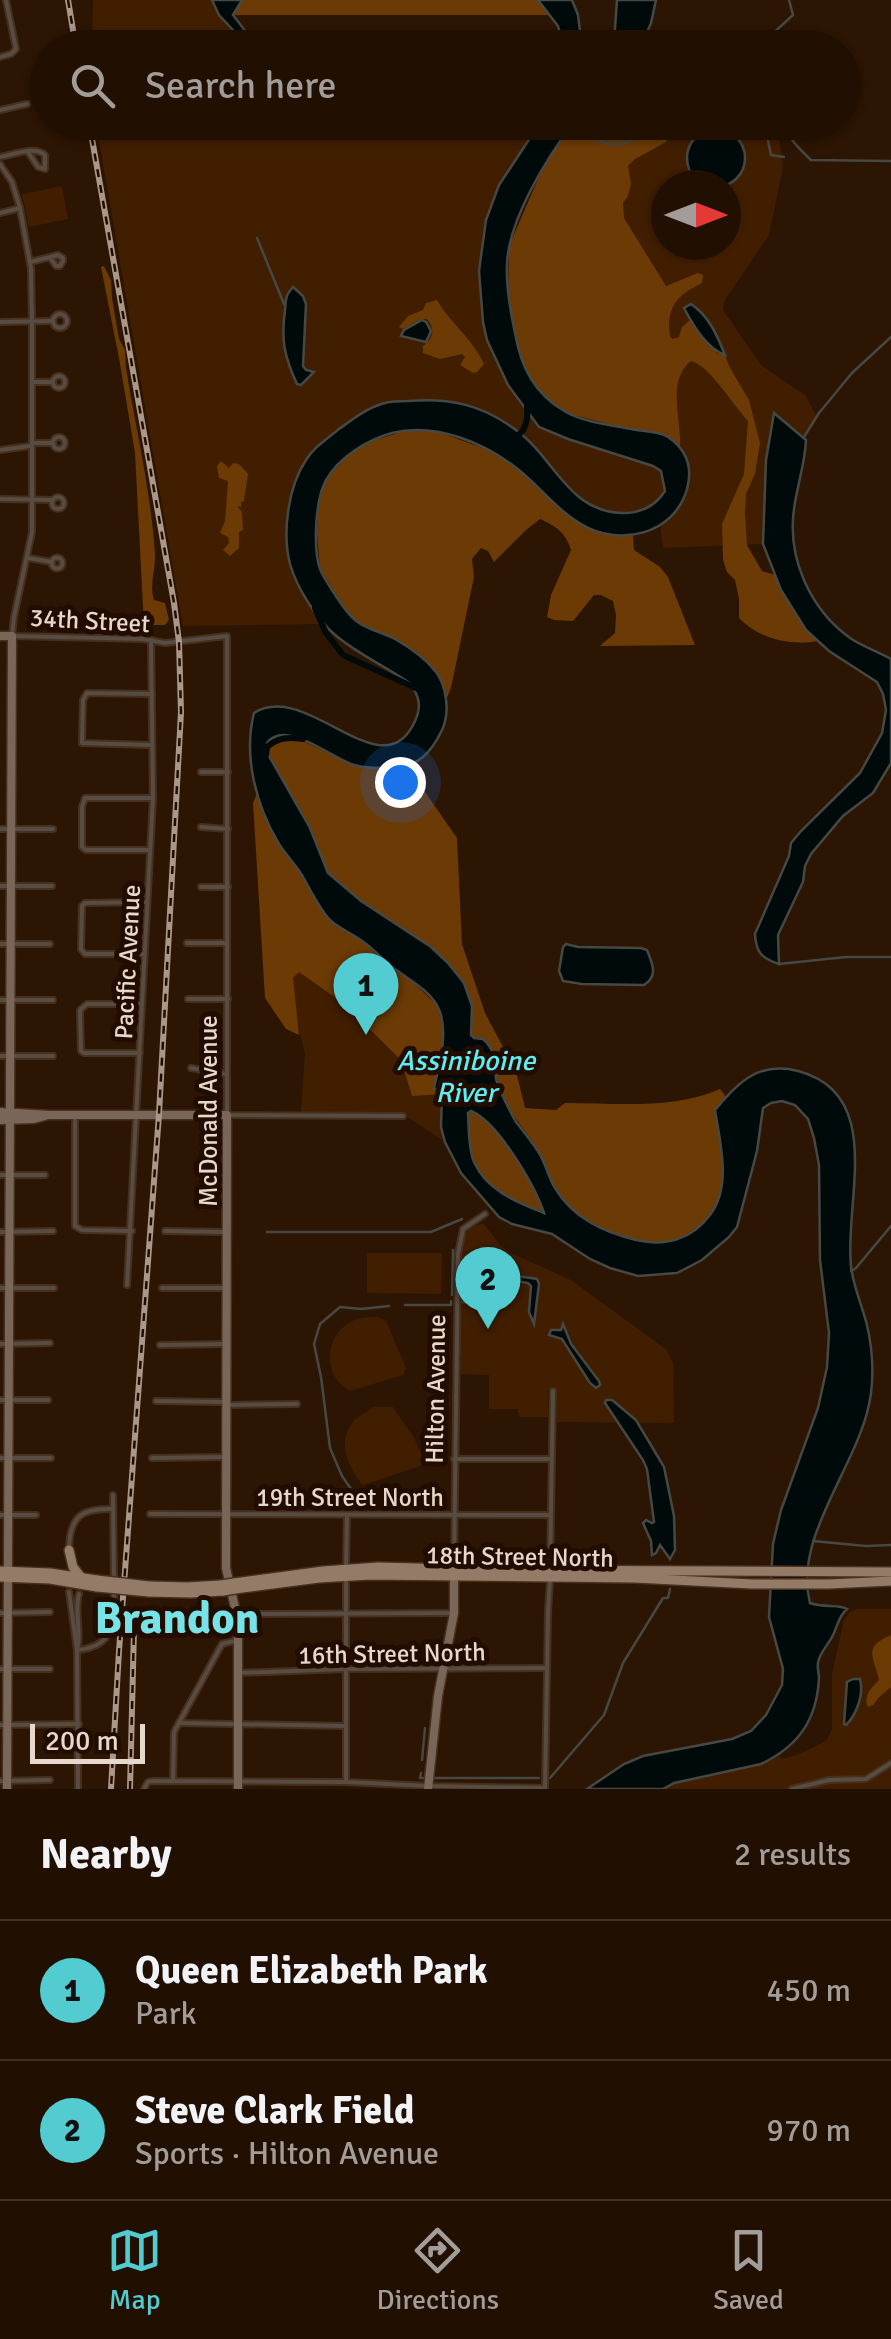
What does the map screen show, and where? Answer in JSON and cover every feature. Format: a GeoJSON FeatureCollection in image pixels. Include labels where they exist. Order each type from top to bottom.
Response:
{"type":"FeatureCollection","features":[{"type":"Feature","properties":{"kind":"main road"},"geometry":{"type":"LineString","coordinates":[[70,1550],[73,1568],[91,1582],[74,1593],[57,1577],[70,1550]]}},
{"type":"Feature","properties":{"kind":"main road","name":"18th Street North"},"geometry":{"type":"LineString","coordinates":[[4,1574],[149,1589],[228,1587],[384,1567],[454,1573],[550,1574],[891,1572]]}},
{"type":"Feature","properties":{"kind":"main road","name":"18th Street North"},"geometry":{"type":"LineString","coordinates":[[550,1574],[752,1584],[891,1581]]}},
{"type":"Feature","properties":{"kind":"street"},"geometry":{"type":"LineString","coordinates":[[0,57],[16,50],[6,0]]}},
{"type":"Feature","properties":{"kind":"street"},"geometry":{"type":"LineString","coordinates":[[0,110],[27,104]]}},
{"type":"Feature","properties":{"kind":"street"},"geometry":{"type":"LineString","coordinates":[[28,152],[0,160],[20,208],[30,262],[32,321],[32,532],[12,636],[11,944],[5,1000],[11,1056],[5,1116],[4,1725],[5,1784],[50,1780]]}},
{"type":"Feature","properties":{"kind":"street"},"geometry":{"type":"LineString","coordinates":[[0,213],[20,208]]}},
{"type":"Feature","properties":{"kind":"street"},"geometry":{"type":"LineString","coordinates":[[30,262],[51,258]]}},
{"type":"Feature","properties":{"kind":"street"},"geometry":{"type":"LineString","coordinates":[[0,322],[54,321]]}},
{"type":"Feature","properties":{"kind":"street"},"geometry":{"type":"LineString","coordinates":[[32,382],[53,382]]}},
{"type":"Feature","properties":{"kind":"street"},"geometry":{"type":"LineString","coordinates":[[0,450],[53,443]]}},
{"type":"Feature","properties":{"kind":"street"},"geometry":{"type":"LineString","coordinates":[[0,498],[53,500]]}},
{"type":"Feature","properties":{"kind":"street"},"geometry":{"type":"LineString","coordinates":[[28,558],[52,562]]}},
{"type":"Feature","properties":{"kind":"street","name":"34th Street"},"geometry":{"type":"LineString","coordinates":[[0,636],[161,643],[227,636]]}},
{"type":"Feature","properties":{"kind":"street","name":"McDonald Avenue"},"geometry":{"type":"LineString","coordinates":[[227,636],[226,1568],[237,1614],[238,1785]]}},
{"type":"Feature","properties":{"kind":"street","name":"Pacific Avenue"},"geometry":{"type":"LineString","coordinates":[[127,1285],[152,798],[151,640]]}},
{"type":"Feature","properties":{"kind":"street"},"geometry":{"type":"LineString","coordinates":[[152,694],[88,693],[84,700],[82,744],[152,745]]}},
{"type":"Feature","properties":{"kind":"street"},"geometry":{"type":"LineString","coordinates":[[0,703],[11,702]]}},
{"type":"Feature","properties":{"kind":"street"},"geometry":{"type":"LineString","coordinates":[[0,772],[11,772]]}},
{"type":"Feature","properties":{"kind":"street"},"geometry":{"type":"LineString","coordinates":[[201,772],[228,772]]}},
{"type":"Feature","properties":{"kind":"street"},"geometry":{"type":"LineString","coordinates":[[150,850],[86,850],[82,847],[82,807],[85,798],[152,798]]}},
{"type":"Feature","properties":{"kind":"street"},"geometry":{"type":"LineString","coordinates":[[201,827],[228,829]]}},
{"type":"Feature","properties":{"kind":"street"},"geometry":{"type":"LineString","coordinates":[[0,829],[53,829]]}},
{"type":"Feature","properties":{"kind":"street"},"geometry":{"type":"LineString","coordinates":[[0,886],[52,886]]}},
{"type":"Feature","properties":{"kind":"street"},"geometry":{"type":"LineString","coordinates":[[201,887],[228,887]]}},
{"type":"Feature","properties":{"kind":"street"},"geometry":{"type":"LineString","coordinates":[[145,954],[82,952],[82,906],[85,902],[148,902]]}},
{"type":"Feature","properties":{"kind":"street"},"geometry":{"type":"LineString","coordinates":[[187,943],[228,942]]}},
{"type":"Feature","properties":{"kind":"street"},"geometry":{"type":"LineString","coordinates":[[0,944],[50,944]]}},
{"type":"Feature","properties":{"kind":"street"},"geometry":{"type":"LineString","coordinates":[[188,999],[228,999]]}},
{"type":"Feature","properties":{"kind":"street"},"geometry":{"type":"LineString","coordinates":[[5,1000],[53,1000]]}},
{"type":"Feature","properties":{"kind":"street"},"geometry":{"type":"LineString","coordinates":[[140,1053],[84,1053],[79,1046],[80,1010],[87,1004],[143,1004]]}},
{"type":"Feature","properties":{"kind":"street"},"geometry":{"type":"LineString","coordinates":[[0,1056],[53,1056]]}},
{"type":"Feature","properties":{"kind":"street"},"geometry":{"type":"LineString","coordinates":[[191,1068],[228,1074]]}},
{"type":"Feature","properties":{"kind":"street"},"geometry":{"type":"LineString","coordinates":[[75,1115],[75,1226],[82,1230],[132,1231]]}},
{"type":"Feature","properties":{"kind":"street"},"geometry":{"type":"LineString","coordinates":[[5,1116],[403,1116]]}},
{"type":"Feature","properties":{"kind":"street"},"geometry":{"type":"LineString","coordinates":[[5,1175],[45,1175]]}},
{"type":"Feature","properties":{"kind":"street","name":"Hilton Avenue"},"geometry":{"type":"LineString","coordinates":[[454,1573],[460,1240],[464,1228],[485,1214]]}},
{"type":"Feature","properties":{"kind":"street"},"geometry":{"type":"LineString","coordinates":[[166,1231],[228,1232]]}},
{"type":"Feature","properties":{"kind":"street"},"geometry":{"type":"LineString","coordinates":[[4,1232],[53,1232]]}},
{"type":"Feature","properties":{"kind":"street"},"geometry":{"type":"LineString","coordinates":[[4,1288],[54,1288]]}},
{"type":"Feature","properties":{"kind":"street"},"geometry":{"type":"LineString","coordinates":[[162,1288],[228,1288]]}},
{"type":"Feature","properties":{"kind":"street"},"geometry":{"type":"LineString","coordinates":[[4,1344],[50,1343]]}},
{"type":"Feature","properties":{"kind":"street"},"geometry":{"type":"LineString","coordinates":[[160,1345],[228,1344]]}},
{"type":"Feature","properties":{"kind":"street"},"geometry":{"type":"LineString","coordinates":[[144,1789],[153,1780],[238,1785],[346,1782],[429,1788],[545,1788],[553,1391]]}},
{"type":"Feature","properties":{"kind":"street"},"geometry":{"type":"LineString","coordinates":[[5,1400],[48,1400]]}},
{"type":"Feature","properties":{"kind":"street"},"geometry":{"type":"LineString","coordinates":[[156,1401],[296,1404]]}},
{"type":"Feature","properties":{"kind":"street"},"geometry":{"type":"LineString","coordinates":[[152,1458],[226,1457]]}},
{"type":"Feature","properties":{"kind":"street"},"geometry":{"type":"LineString","coordinates":[[5,1458],[51,1458]]}},
{"type":"Feature","properties":{"kind":"street"},"geometry":{"type":"LineString","coordinates":[[454,1459],[552,1460]]}},
{"type":"Feature","properties":{"kind":"street"},"geometry":{"type":"LineString","coordinates":[[78,1650],[99,1644],[112,1627],[113,1495]]}},
{"type":"Feature","properties":{"kind":"street"},"geometry":{"type":"LineString","coordinates":[[70,1550],[70,1532],[78,1517],[92,1509],[112,1508]]}},
{"type":"Feature","properties":{"kind":"street","name":"19th Street North"},"geometry":{"type":"LineString","coordinates":[[150,1514],[550,1515]]}},
{"type":"Feature","properties":{"kind":"street"},"geometry":{"type":"LineString","coordinates":[[5,1515],[36,1515]]}},
{"type":"Feature","properties":{"kind":"street"},"geometry":{"type":"LineString","coordinates":[[346,1782],[347,1515]]}},
{"type":"Feature","properties":{"kind":"street"},"geometry":{"type":"LineString","coordinates":[[429,1788],[438,1696],[454,1613],[454,1573]]}},
{"type":"Feature","properties":{"kind":"street"},"geometry":{"type":"LineString","coordinates":[[74,1593],[78,1650]]}},
{"type":"Feature","properties":{"kind":"street"},"geometry":{"type":"LineString","coordinates":[[74,1593],[80,1641],[78,1789]]}},
{"type":"Feature","properties":{"kind":"street"},"geometry":{"type":"LineString","coordinates":[[4,1613],[50,1612]]}},
{"type":"Feature","properties":{"kind":"street"},"geometry":{"type":"LineString","coordinates":[[237,1614],[454,1613]]}},
{"type":"Feature","properties":{"kind":"street"},"geometry":{"type":"LineString","coordinates":[[173,1781],[174,1732],[222,1644],[238,1640]]}},
{"type":"Feature","properties":{"kind":"street","name":"16th Street North"},"geometry":{"type":"LineString","coordinates":[[238,1673],[547,1668]]}},
{"type":"Feature","properties":{"kind":"street"},"geometry":{"type":"LineString","coordinates":[[4,1669],[50,1669]]}},
{"type":"Feature","properties":{"kind":"street"},"geometry":{"type":"LineString","coordinates":[[4,1725],[79,1724]]}},
{"type":"Feature","properties":{"kind":"street"},"geometry":{"type":"LineString","coordinates":[[179,1724],[346,1726]]}},
{"type":"Feature","properties":{"kind":"street"},"geometry":{"type":"LineString","coordinates":[[792,1789],[866,1779],[891,1764]]}},
{"type":"Feature","properties":{"kind":"shaded area"},"geometry":{"type":"Polygon","coordinates":[[[93,0],[212,0],[232,30],[92,30],[93,0]]]}},
{"type":"Feature","properties":{"kind":"shaded area"},"geometry":{"type":"Polygon","coordinates":[[[242,0],[538,0],[548,15],[233,15],[242,0]]]}},
{"type":"Feature","properties":{"kind":"shaded area"},"geometry":{"type":"Polygon","coordinates":[[[99,140],[529,140],[499,185],[508,385],[539,427],[661,471],[665,491],[659,501],[642,511],[598,510],[580,498],[520,433],[447,400],[386,402],[367,410],[308,456],[299,583],[324,624],[183,626],[99,140]]]}},
{"type":"Feature","properties":{"kind":"shaded area"},"geometry":{"type":"Polygon","coordinates":[[[560,140],[667,140],[628,166],[631,184],[623,203],[624,218],[666,286],[698,273],[703,275],[702,283],[675,303],[670,337],[679,337],[690,320],[717,353],[725,355],[749,400],[760,443],[755,474],[746,494],[747,545],[762,571],[775,575],[793,610],[817,641],[775,639],[739,618],[735,580],[723,560],[722,524],[744,474],[748,421],[705,370],[691,361],[679,379],[680,448],[656,432],[569,414],[544,397],[526,372],[518,352],[508,298],[509,246],[548,156],[560,140]]]}},
{"type":"Feature","properties":{"kind":"shaded area"},"geometry":{"type":"Polygon","coordinates":[[[578,140],[779,140],[783,167],[769,235],[725,300],[723,310],[761,365],[806,396],[816,416],[804,437],[774,414],[766,460],[763,544],[663,548],[660,525],[681,504],[665,435],[578,140]]]}},
{"type":"Feature","properties":{"kind":"shaded area"},"geometry":{"type":"Polygon","coordinates":[[[62,186],[68,219],[29,227],[22,194],[62,186]]]}},
{"type":"Feature","properties":{"kind":"shaded area"},"geometry":{"type":"Polygon","coordinates":[[[101,267],[111,280],[119,339],[125,350],[150,508],[154,600],[165,603],[169,620],[165,625],[144,625],[135,453],[101,267]]]}},
{"type":"Feature","properties":{"kind":"shaded area"},"geometry":{"type":"Polygon","coordinates":[[[437,300],[484,364],[477,372],[460,365],[465,357],[462,354],[440,359],[423,353],[432,334],[427,319],[403,329],[399,327],[408,316],[423,310],[426,303],[437,300]]]}},
{"type":"Feature","properties":{"kind":"shaded area"},"geometry":{"type":"Polygon","coordinates":[[[405,431],[436,431],[488,450],[516,468],[561,510],[607,533],[633,535],[634,550],[668,577],[695,645],[600,646],[615,633],[616,615],[613,601],[601,595],[594,595],[573,621],[547,617],[551,595],[571,550],[560,531],[540,519],[494,562],[488,551],[481,548],[472,559],[474,577],[446,700],[443,683],[394,639],[349,616],[320,568],[318,504],[326,479],[353,450],[405,431]]]}},
{"type":"Feature","properties":{"kind":"shaded area"},"geometry":{"type":"Polygon","coordinates":[[[221,461],[229,468],[233,463],[239,464],[248,474],[244,501],[241,507],[237,506],[242,512],[243,530],[239,532],[239,548],[230,556],[223,550],[229,543],[228,537],[220,533],[225,521],[228,481],[219,478],[217,466],[221,461]]]}},
{"type":"Feature","properties":{"kind":"shaded area"},"geometry":{"type":"Polygon","coordinates":[[[278,735],[293,736],[350,764],[407,768],[414,765],[423,789],[457,838],[462,944],[485,1013],[516,1071],[525,1108],[556,1110],[565,1103],[664,1103],[720,1089],[726,1097],[715,1111],[723,1164],[721,1191],[711,1214],[698,1228],[678,1239],[638,1241],[597,1227],[564,1200],[499,1091],[493,1050],[471,1035],[464,983],[431,947],[361,901],[328,873],[310,828],[269,756],[267,743],[278,735]]]}},
{"type":"Feature","properties":{"kind":"shaded area"},"geometry":{"type":"Polygon","coordinates":[[[258,791],[280,845],[329,919],[404,974],[437,1005],[442,1024],[442,1055],[434,1087],[442,1094],[412,1096],[401,1060],[343,1003],[299,972],[293,978],[299,1035],[286,1029],[265,998],[253,803],[258,791]]]}},
{"type":"Feature","properties":{"kind":"shaded area"},"geometry":{"type":"Polygon","coordinates":[[[304,933],[442,1094],[441,1127],[445,1142],[403,1114],[301,1113],[305,1053],[276,942],[304,933]]]}},
{"type":"Feature","properties":{"kind":"shaded area"},"geometry":{"type":"Polygon","coordinates":[[[471,1111],[504,1141],[545,1214],[504,1195],[480,1172],[470,1144],[471,1111]]]}},
{"type":"Feature","properties":{"kind":"shaded area"},"geometry":{"type":"Polygon","coordinates":[[[483,1223],[511,1253],[571,1280],[667,1350],[673,1363],[674,1423],[557,1422],[556,1390],[548,1390],[548,1417],[519,1417],[518,1409],[489,1409],[489,1375],[461,1374],[459,1355],[462,1242],[470,1230],[483,1223]]]}},
{"type":"Feature","properties":{"kind":"shaded area"},"geometry":{"type":"Polygon","coordinates":[[[367,1253],[442,1253],[441,1294],[367,1293],[367,1253]]]}},
{"type":"Feature","properties":{"kind":"shaded area"},"geometry":{"type":"Polygon","coordinates":[[[378,1317],[386,1321],[406,1368],[403,1375],[350,1391],[340,1384],[330,1365],[332,1344],[344,1326],[354,1320],[378,1317]]]}},
{"type":"Feature","properties":{"kind":"shaded area"},"geometry":{"type":"Polygon","coordinates":[[[374,1407],[393,1407],[423,1457],[420,1466],[363,1485],[349,1463],[345,1438],[353,1422],[374,1407]]]}},
{"type":"Feature","properties":{"kind":"shaded area"},"geometry":{"type":"Polygon","coordinates":[[[857,1609],[891,1609],[891,1789],[663,1789],[770,1759],[778,1753],[781,1759],[793,1756],[827,1740],[832,1729],[832,1673],[844,1620],[857,1609]]]}},
{"type":"Feature","properties":{"kind":"shaded area"},"geometry":{"type":"Polygon","coordinates":[[[891,1635],[891,1687],[868,1707],[867,1695],[879,1680],[873,1648],[891,1635]]]}},
{"type":"Feature","properties":{"kind":"water"},"geometry":{"type":"Polygon","coordinates":[[[212,0],[242,0],[233,15],[245,30],[233,30],[212,0]]]}},
{"type":"Feature","properties":{"kind":"water"},"geometry":{"type":"Polygon","coordinates":[[[538,0],[572,0],[580,30],[559,30],[538,0]]]}},
{"type":"Feature","properties":{"kind":"water"},"geometry":{"type":"Polygon","coordinates":[[[617,0],[656,0],[648,30],[615,30],[617,0]]]}},
{"type":"Feature","properties":{"kind":"water","name":"Assiniboine River"},"geometry":{"type":"Polygon","coordinates":[[[529,140],[561,140],[521,210],[509,247],[508,291],[521,357],[537,388],[566,412],[597,423],[659,433],[675,442],[687,460],[687,489],[680,505],[658,526],[628,535],[612,535],[581,524],[506,460],[459,437],[409,430],[364,445],[338,464],[322,489],[316,524],[320,569],[354,619],[406,646],[436,672],[445,692],[444,723],[428,752],[401,767],[354,765],[297,737],[275,737],[267,743],[269,756],[310,828],[328,873],[361,901],[431,947],[464,983],[472,1006],[471,1035],[483,1039],[492,1051],[496,1081],[516,1122],[539,1153],[562,1199],[590,1222],[647,1242],[678,1239],[703,1223],[717,1204],[723,1178],[715,1110],[741,1083],[760,1072],[798,1071],[825,1083],[842,1102],[852,1126],[855,1153],[851,1266],[869,1333],[872,1384],[856,1445],[819,1524],[807,1577],[810,1603],[847,1609],[819,1659],[814,1706],[796,1740],[761,1764],[674,1783],[663,1789],[587,1789],[643,1756],[732,1739],[751,1731],[766,1715],[782,1685],[783,1669],[769,1617],[773,1544],[781,1510],[818,1408],[829,1333],[820,1260],[819,1165],[808,1119],[795,1105],[782,1101],[763,1108],[757,1151],[737,1227],[702,1260],[677,1273],[638,1276],[610,1268],[552,1234],[499,1217],[461,1173],[445,1142],[441,1127],[442,1095],[434,1088],[443,1041],[437,1005],[419,986],[326,915],[271,829],[258,797],[251,763],[254,713],[275,707],[297,710],[364,741],[384,745],[401,740],[417,716],[419,702],[411,684],[334,634],[302,592],[290,564],[288,510],[300,471],[317,447],[355,417],[394,401],[465,405],[516,430],[591,505],[607,511],[633,512],[649,507],[665,491],[661,471],[653,466],[539,427],[508,385],[483,322],[479,271],[486,220],[499,185],[529,140]],[[468,1113],[471,1151],[480,1172],[504,1194],[544,1213],[533,1187],[482,1117],[468,1113]]]}},
{"type":"Feature","properties":{"kind":"water"},"geometry":{"type":"Polygon","coordinates":[[[694,140],[738,140],[745,158],[741,172],[689,169],[689,147],[694,140]]]}},
{"type":"Feature","properties":{"kind":"water"},"geometry":{"type":"Polygon","coordinates":[[[293,287],[306,304],[303,366],[314,372],[301,385],[289,365],[284,339],[286,300],[293,287]]]}},
{"type":"Feature","properties":{"kind":"water"},"geometry":{"type":"Polygon","coordinates":[[[691,304],[708,320],[725,355],[706,342],[696,328],[684,308],[691,304]]]}},
{"type":"Feature","properties":{"kind":"water"},"geometry":{"type":"Polygon","coordinates":[[[422,320],[431,331],[426,342],[401,336],[404,330],[422,320]]]}},
{"type":"Feature","properties":{"kind":"water"},"geometry":{"type":"Polygon","coordinates":[[[774,413],[806,440],[793,527],[804,581],[836,626],[855,641],[891,659],[891,763],[873,793],[843,816],[811,854],[803,882],[778,935],[779,964],[761,954],[755,934],[791,843],[860,773],[882,733],[886,710],[877,682],[829,651],[806,630],[781,590],[763,544],[766,460],[774,413]]]}},
{"type":"Feature","properties":{"kind":"water"},"geometry":{"type":"Polygon","coordinates":[[[566,944],[647,950],[652,978],[644,985],[563,981],[559,971],[566,944]]]}},
{"type":"Feature","properties":{"kind":"water"},"geometry":{"type":"Polygon","coordinates":[[[517,1276],[537,1279],[539,1284],[534,1324],[529,1312],[528,1283],[512,1282],[479,1302],[462,1302],[465,1297],[481,1295],[517,1276]]]}},
{"type":"Feature","properties":{"kind":"water"},"geometry":{"type":"Polygon","coordinates":[[[563,1324],[571,1344],[599,1381],[596,1388],[562,1339],[549,1335],[551,1330],[561,1330],[563,1324]]]}},
{"type":"Feature","properties":{"kind":"water"},"geometry":{"type":"Polygon","coordinates":[[[606,1400],[612,1400],[636,1420],[664,1467],[674,1516],[675,1550],[670,1559],[660,1545],[652,1555],[643,1523],[654,1522],[647,1469],[606,1400]]]}},
{"type":"Feature","properties":{"kind":"water"},"geometry":{"type":"Polygon","coordinates":[[[860,1679],[860,1697],[846,1725],[847,1682],[860,1679]]]}},
{"type":"Feature","properties":{"kind":"waterway"},"geometry":{"type":"LineString","coordinates":[[777,30],[793,15],[789,0]]}},
{"type":"Feature","properties":{"kind":"waterway"},"geometry":{"type":"LineString","coordinates":[[597,140],[607,144],[631,140]]}},
{"type":"Feature","properties":{"kind":"waterway"},"geometry":{"type":"LineString","coordinates":[[768,140],[771,155],[784,157]]}},
{"type":"Feature","properties":{"kind":"waterway"},"geometry":{"type":"LineString","coordinates":[[792,140],[811,160],[891,161]]}},
{"type":"Feature","properties":{"kind":"waterway"},"geometry":{"type":"LineString","coordinates":[[257,238],[284,304]]}},
{"type":"Feature","properties":{"kind":"waterway"},"geometry":{"type":"LineString","coordinates":[[804,437],[852,373],[891,337]]}},
{"type":"Feature","properties":{"kind":"waterway","name":"Assiniboine River"},"geometry":{"type":"LineString","coordinates":[[517,436],[526,423],[527,407]]}},
{"type":"Feature","properties":{"kind":"waterway","name":"Assiniboine River"},"geometry":{"type":"LineString","coordinates":[[315,608],[326,633],[343,655],[418,689]]}},
{"type":"Feature","properties":{"kind":"waterway","name":"Assiniboine River"},"geometry":{"type":"LineString","coordinates":[[266,755],[267,747],[275,741],[303,739]]}},
{"type":"Feature","properties":{"kind":"waterway"},"geometry":{"type":"LineString","coordinates":[[779,964],[891,957]]}},
{"type":"Feature","properties":{"kind":"waterway"},"geometry":{"type":"LineString","coordinates":[[267,1232],[431,1232],[462,1219]]}},
{"type":"Feature","properties":{"kind":"waterway"},"geometry":{"type":"LineString","coordinates":[[851,1271],[891,1226]]}},
{"type":"Feature","properties":{"kind":"waterway"},"geometry":{"type":"LineString","coordinates":[[452,1295],[453,1250]]}},
{"type":"Feature","properties":{"kind":"waterway"},"geometry":{"type":"LineString","coordinates":[[405,1305],[451,1305],[451,1301]]}},
{"type":"Feature","properties":{"kind":"waterway"},"geometry":{"type":"LineString","coordinates":[[358,1499],[330,1448],[314,1344],[320,1324],[340,1307],[389,1306]]}},
{"type":"Feature","properties":{"kind":"waterway"},"geometry":{"type":"LineString","coordinates":[[813,1541],[891,1545]]}},
{"type":"Feature","properties":{"kind":"waterway"},"geometry":{"type":"LineString","coordinates":[[550,1778],[604,1715],[623,1663],[663,1598],[668,1598],[670,1589]]}},
{"type":"Feature","properties":{"kind":"waterway"},"geometry":{"type":"LineString","coordinates":[[422,1760],[425,1728]]}},
{"type":"Feature","properties":{"kind":"waterway"},"geometry":{"type":"LineString","coordinates":[[421,1773],[420,1778],[425,1778]]}},
{"type":"Feature","properties":{"kind":"waterway"},"geometry":{"type":"LineString","coordinates":[[434,1778],[539,1778]]}},
{"type":"Feature","properties":{"kind":"railway"},"geometry":{"type":"LineString","coordinates":[[68,0],[73,30]]}},
{"type":"Feature","properties":{"kind":"railway"},"geometry":{"type":"LineString","coordinates":[[92,140],[174,603],[181,712],[159,1114],[111,1789]]}},
{"type":"Feature","properties":{"kind":"railway"},"geometry":{"type":"LineString","coordinates":[[130,1789],[134,1629]]}},
{"type":"Feature","properties":{"kind":"place","name":"Queen Elizabeth Park"},"geometry":{"type":"Point","coordinates":[366,1035]}},
{"type":"Feature","properties":{"kind":"place","name":"Steve Clark Field"},"geometry":{"type":"Point","coordinates":[488,1329]}},
{"type":"Feature","properties":{"kind":"district","name":"Brandon"},"geometry":{"type":"Point","coordinates":[177,1617]}}]}
